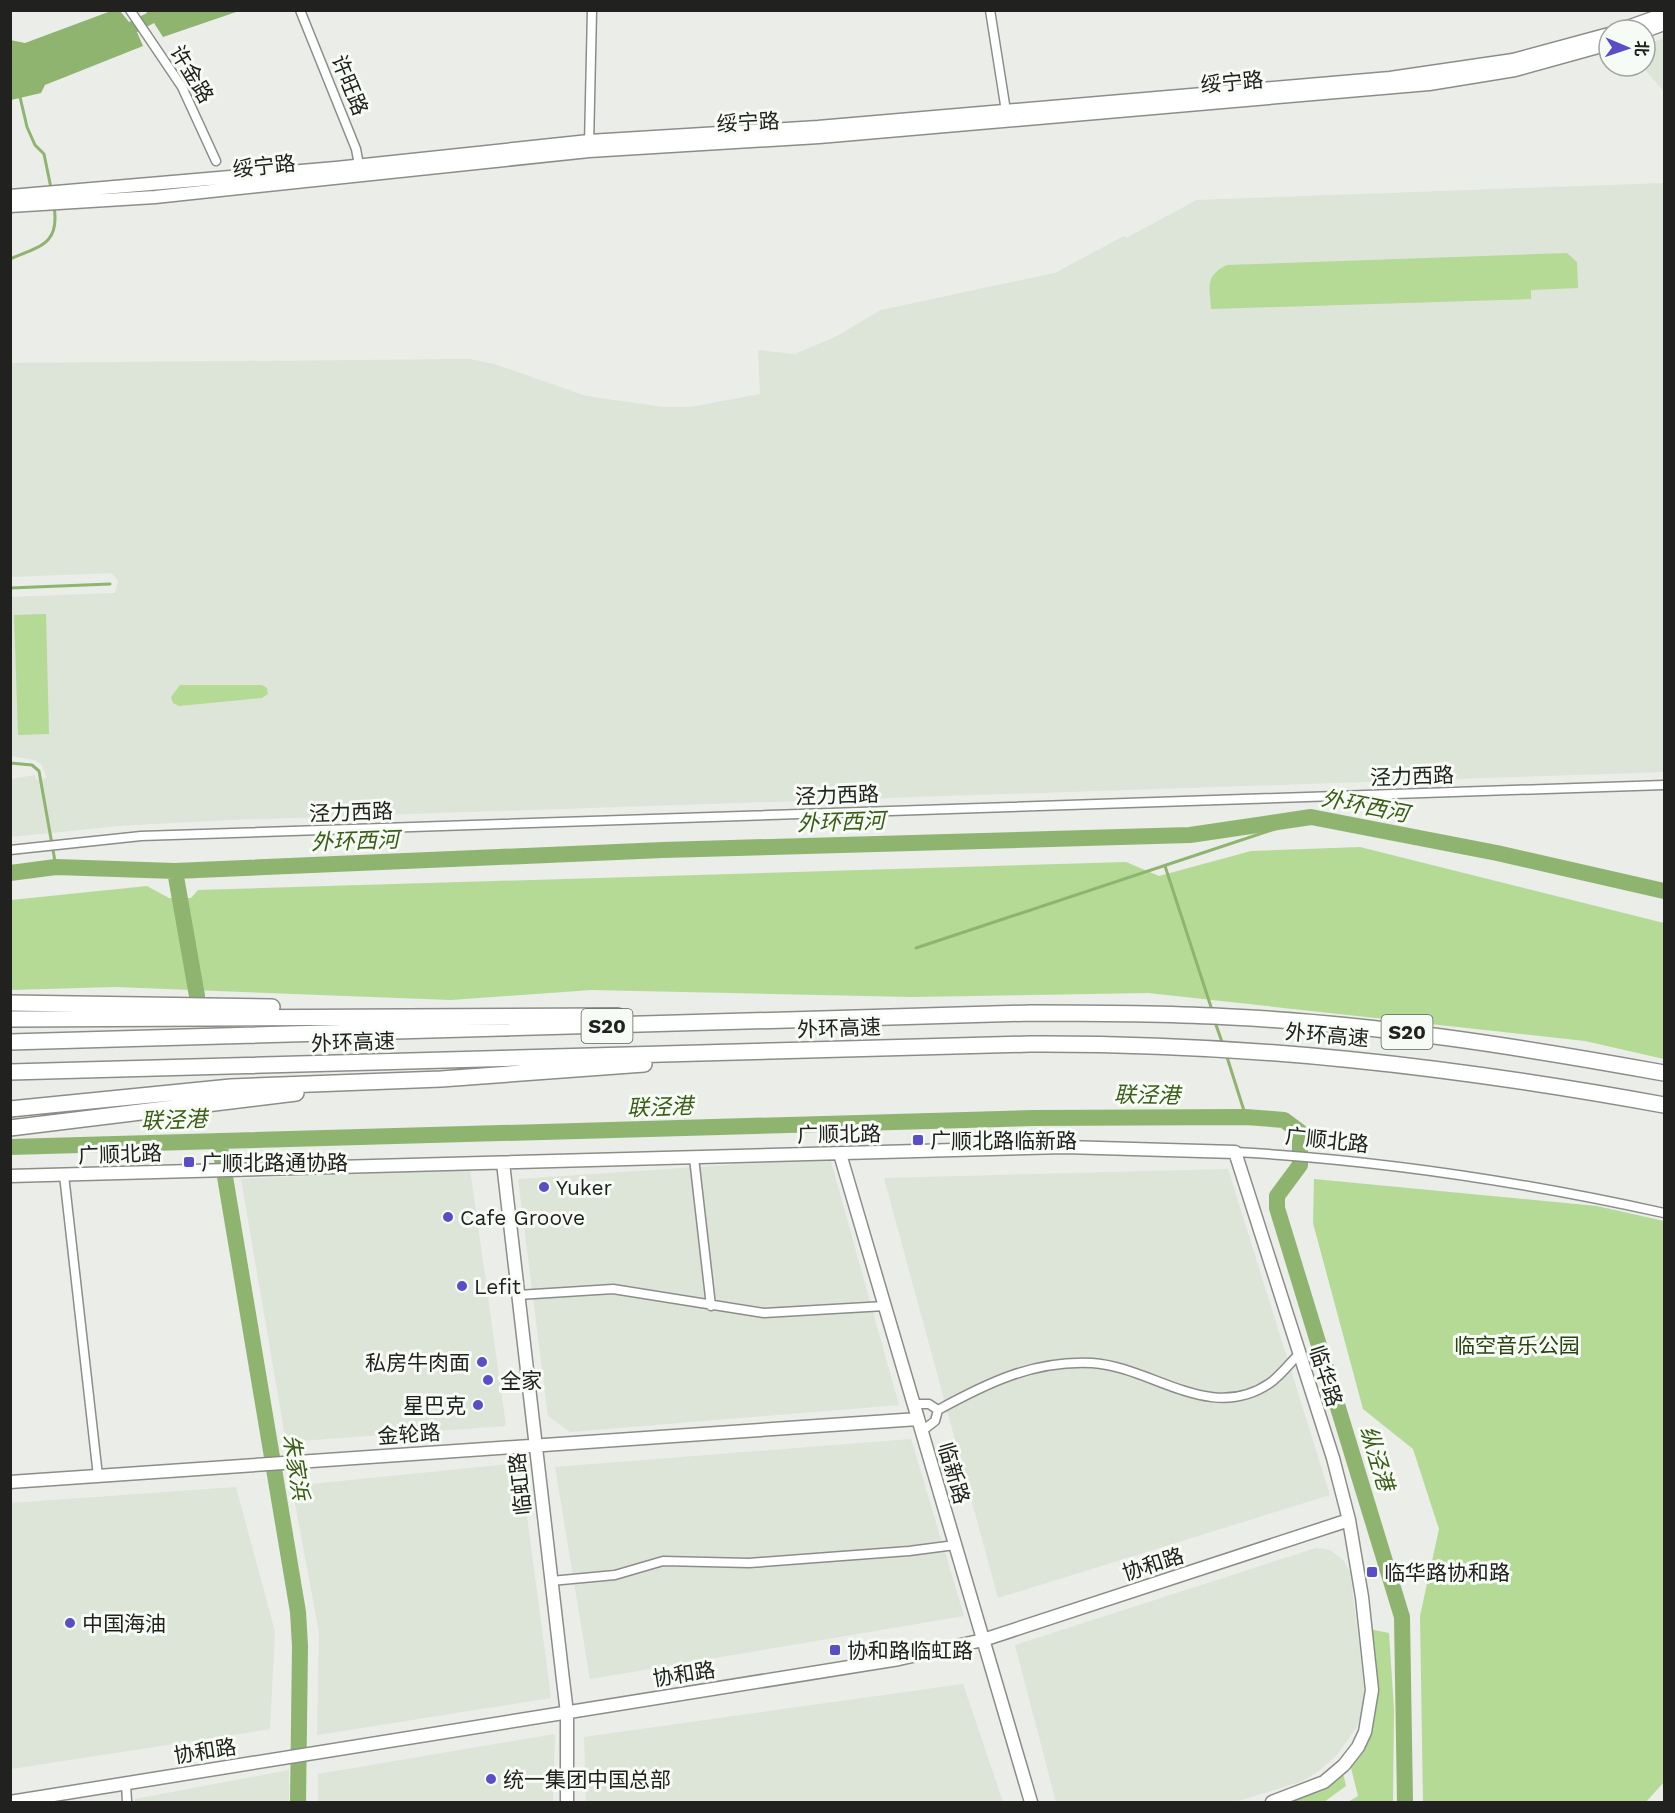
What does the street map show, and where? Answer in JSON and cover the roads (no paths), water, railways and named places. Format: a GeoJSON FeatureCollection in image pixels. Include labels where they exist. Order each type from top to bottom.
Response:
{"type":"FeatureCollection","features":[{"type":"Feature","properties":{"kind":"highway"},"geometry":{"type":"LineString","coordinates":[[10,1003],[218,1004],[368,1015]]}},
{"type":"Feature","properties":{"kind":"highway","name":"外环高速"},"geometry":{"type":"LineString","coordinates":[[10,1042],[1031,1013],[1204,1016],[1419,1034],[1665,1073]]}},
{"type":"Feature","properties":{"kind":"highway"},"geometry":{"type":"LineString","coordinates":[[10,1019],[547,1015],[819,1020]]}},
{"type":"Feature","properties":{"kind":"highway","name":"外环高速"},"geometry":{"type":"LineString","coordinates":[[10,1072],[1042,1044],[1214,1047],[1414,1065],[1583,1090],[1665,1105]]}},
{"type":"Feature","properties":{"kind":"highway"},"geometry":{"type":"LineString","coordinates":[[10,1109],[231,1087],[553,1072],[820,1050]]}},
{"type":"Feature","properties":{"kind":"highway"},"geometry":{"type":"LineString","coordinates":[[10,1128],[76,1122],[375,1081]]}},
{"type":"Feature","properties":{"kind":"street","name":"许旺路"},"geometry":{"type":"LineString","coordinates":[[300,10],[356,149],[360,170]]}},
{"type":"Feature","properties":{"kind":"street"},"geometry":{"type":"LineString","coordinates":[[589,146],[592,10]]}},
{"type":"Feature","properties":{"kind":"street"},"geometry":{"type":"LineString","coordinates":[[990,10],[1006,111]]}},
{"type":"Feature","properties":{"kind":"street","name":"许金路"},"geometry":{"type":"LineString","coordinates":[[132,13],[182,87],[216,161]]}},
{"type":"Feature","properties":{"kind":"street"},"geometry":{"type":"LineString","coordinates":[[1488,70],[1597,38]]}},
{"type":"Feature","properties":{"kind":"street"},"geometry":{"type":"LineString","coordinates":[[1488,70],[1541,64],[1597,48]]}},
{"type":"Feature","properties":{"kind":"street","name":"绥宁路"},"geometry":{"type":"LineString","coordinates":[[589,146],[819,137],[1401,87],[1488,70]]}},
{"type":"Feature","properties":{"kind":"street","name":"绥宁路"},"geometry":{"type":"LineString","coordinates":[[10,196],[155,197],[360,170],[589,146],[1488,70]]}},
{"type":"Feature","properties":{"kind":"street","name":"绥宁路"},"geometry":{"type":"LineString","coordinates":[[10,206],[52,197]]}},
{"type":"Feature","properties":{"kind":"street","name":"泾力西路"},"geometry":{"type":"LineString","coordinates":[[10,850],[141,836],[1665,785]]}},
{"type":"Feature","properties":{"kind":"street","name":"广顺北路"},"geometry":{"type":"LineString","coordinates":[[10,1176],[1065,1147],[1235,1152],[1315,1158],[1549,1190],[1665,1213]]}},
{"type":"Feature","properties":{"kind":"street","name":"临华路"},"geometry":{"type":"LineString","coordinates":[[1235,1152],[1349,1520],[1362,1597],[1371,1676],[1372,1702],[1368,1723],[1354,1754],[1331,1777],[1305,1792],[1272,1803]]}},
{"type":"Feature","properties":{"kind":"street","name":"临新路"},"geometry":{"type":"LineString","coordinates":[[840,1154],[1031,1803]]}},
{"type":"Feature","properties":{"kind":"street"},"geometry":{"type":"LineString","coordinates":[[694,1158],[711,1306]]}},
{"type":"Feature","properties":{"kind":"street","name":"临虹路"},"geometry":{"type":"LineString","coordinates":[[503,1163],[567,1713],[567,1803]]}},
{"type":"Feature","properties":{"kind":"street"},"geometry":{"type":"LineString","coordinates":[[64,1175],[98,1476]]}},
{"type":"Feature","properties":{"kind":"street"},"geometry":{"type":"LineString","coordinates":[[518,1295],[613,1289],[711,1306],[764,1312],[885,1306]]}},
{"type":"Feature","properties":{"kind":"street"},"geometry":{"type":"LineString","coordinates":[[920,1425],[935,1421],[938,1410],[975,1389],[1018,1372],[1071,1363],[1120,1367],[1200,1397],[1230,1397],[1258,1389],[1271,1382],[1299,1354]]}},
{"type":"Feature","properties":{"kind":"street"},"geometry":{"type":"LineString","coordinates":[[914,1404],[929,1404],[938,1410]]}},
{"type":"Feature","properties":{"kind":"street","name":"金轮路"},"geometry":{"type":"LineString","coordinates":[[10,1482],[536,1446],[920,1425]]}},
{"type":"Feature","properties":{"kind":"street","name":"协和路"},"geometry":{"type":"LineString","coordinates":[[10,1802],[865,1665],[983,1640],[1349,1520]]}},
{"type":"Feature","properties":{"kind":"street"},"geometry":{"type":"LineString","coordinates":[[551,1581],[615,1575],[663,1561],[749,1563],[909,1551],[955,1545]]}},
{"type":"Feature","properties":{"kind":"street"},"geometry":{"type":"LineString","coordinates":[[126,1784],[127,1803]]}},
{"type":"Feature","properties":{"kind":"waterway"},"geometry":{"type":"LineString","coordinates":[[20,97],[27,127],[35,145],[44,154],[51,188]]}},
{"type":"Feature","properties":{"kind":"waterway"},"geometry":{"type":"LineString","coordinates":[[10,259],[39,247],[51,236],[55,219],[54,206]]}},
{"type":"Feature","properties":{"kind":"waterway"},"geometry":{"type":"LineString","coordinates":[[10,588],[110,584]]}},
{"type":"Feature","properties":{"kind":"waterway"},"geometry":{"type":"LineString","coordinates":[[10,763],[32,765],[39,771],[56,867]]}},
{"type":"Feature","properties":{"kind":"waterway"},"geometry":{"type":"LineString","coordinates":[[916,948],[1311,817]]}},
{"type":"Feature","properties":{"kind":"waterway","name":"外环西河"},"geometry":{"type":"LineString","coordinates":[[10,873],[56,867],[175,871],[663,850],[1190,835],[1311,817],[1497,853],[1664,891]]}},
{"type":"Feature","properties":{"kind":"waterway"},"geometry":{"type":"LineString","coordinates":[[1165,866],[1212,1010]]}},
{"type":"Feature","properties":{"kind":"waterway"},"geometry":{"type":"LineString","coordinates":[[175,871],[197,996]]}},
{"type":"Feature","properties":{"kind":"waterway"},"geometry":{"type":"LineString","coordinates":[[1215,1022],[1223,1045]]}},
{"type":"Feature","properties":{"kind":"waterway"},"geometry":{"type":"LineString","coordinates":[[1226,1054],[1246,1117]]}},
{"type":"Feature","properties":{"kind":"waterway","name":"联泾港"},"geometry":{"type":"LineString","coordinates":[[10,1147],[1033,1118],[1246,1117],[1284,1120],[1300,1132],[1300,1165],[1277,1196],[1277,1208],[1402,1617],[1405,1802]]}},
{"type":"Feature","properties":{"kind":"waterway","name":"朱家浜"},"geometry":{"type":"LineString","coordinates":[[219,1141],[298,1612],[300,1646],[298,1802]]}},
{"type":"Feature","properties":{"kind":"place","name":"广顺北路临新路"},"geometry":{"type":"Point","coordinates":[918,1140]}},
{"type":"Feature","properties":{"kind":"place","name":"广顺北路通协路"},"geometry":{"type":"Point","coordinates":[189,1162]}},
{"type":"Feature","properties":{"kind":"place","name":"Yuker"},"geometry":{"type":"Point","coordinates":[544,1187]}},
{"type":"Feature","properties":{"kind":"place","name":"Cafe Groove"},"geometry":{"type":"Point","coordinates":[448,1217]}},
{"type":"Feature","properties":{"kind":"place","name":"Lefit"},"geometry":{"type":"Point","coordinates":[462,1286]}},
{"type":"Feature","properties":{"kind":"place","name":"私房牛肉面"},"geometry":{"type":"Point","coordinates":[482,1362]}},
{"type":"Feature","properties":{"kind":"place","name":"全家"},"geometry":{"type":"Point","coordinates":[488,1380]}},
{"type":"Feature","properties":{"kind":"place","name":"星巴克"},"geometry":{"type":"Point","coordinates":[478,1405]}},
{"type":"Feature","properties":{"kind":"place","name":"临华路协和路"},"geometry":{"type":"Point","coordinates":[1372,1572]}},
{"type":"Feature","properties":{"kind":"place","name":"中国海油"},"geometry":{"type":"Point","coordinates":[70,1623]}},
{"type":"Feature","properties":{"kind":"place","name":"协和路临虹路"},"geometry":{"type":"Point","coordinates":[835,1650]}},
{"type":"Feature","properties":{"kind":"place","name":"统一集团中国总部"},"geometry":{"type":"Point","coordinates":[491,1779]}},
{"type":"Feature","properties":{"kind":"park label","name":"临空音乐公园"},"geometry":{"type":"Point","coordinates":[1517,1345]}},
{"type":"Feature","properties":{"kind":"water label","name":"纵泾港"},"geometry":{"type":"Point","coordinates":[1377,1458]}}]}
